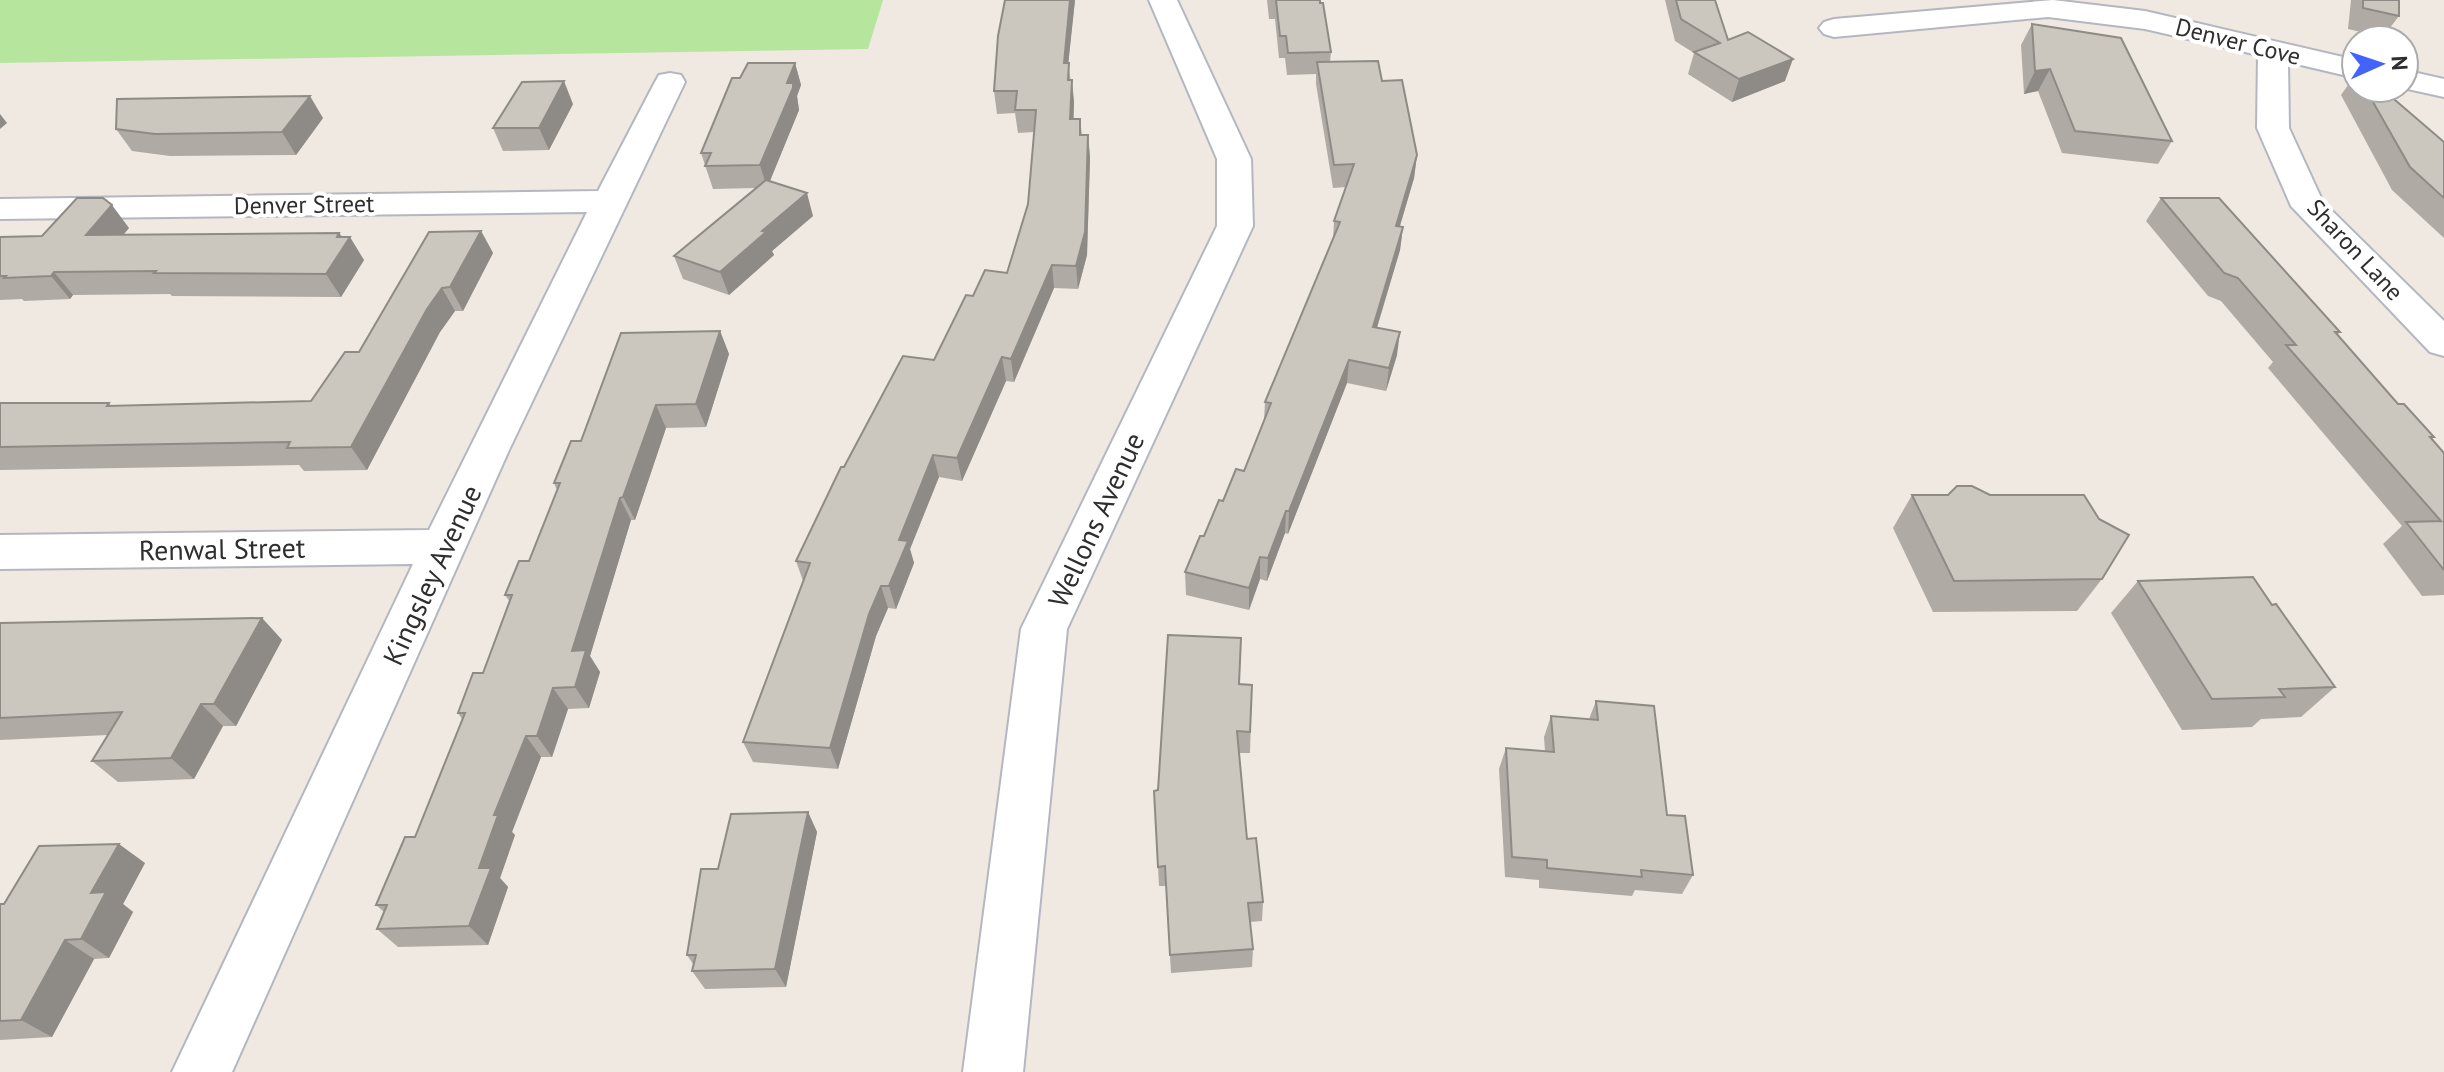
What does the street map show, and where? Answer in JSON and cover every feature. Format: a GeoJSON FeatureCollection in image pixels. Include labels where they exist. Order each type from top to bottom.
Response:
{"type":"FeatureCollection","features":[{"type":"Feature","properties":{"kind":"street","name":"Wellons Avenue"},"geometry":{"type":"LineString","coordinates":[[993,1072],[1044,629],[1235,226],[1234,159],[1163,0]]}},
{"type":"Feature","properties":{"kind":"street","name":"Denver Cove"},"geometry":{"type":"LineString","coordinates":[[1834,28],[2048,8],[2145,20],[2340,66]]}},
{"type":"Feature","properties":{"kind":"street","name":"Sharon Lane"},"geometry":{"type":"LineString","coordinates":[[2273,52],[2273,128],[2308,206],[2444,343]]}},
{"type":"Feature","properties":{"kind":"street","name":"Kingsley Avenue"},"geometry":{"type":"LineString","coordinates":[[202,1072],[444,547],[608,201],[670,82]]}},
{"type":"Feature","properties":{"kind":"street"},"geometry":{"type":"LineString","coordinates":[[2420,83],[2444,88]]}},
{"type":"Feature","properties":{"kind":"street","name":"Denver Street"},"geometry":{"type":"LineString","coordinates":[[0,209],[608,201]]}},
{"type":"Feature","properties":{"kind":"street","name":"Renwal Street"},"geometry":{"type":"LineString","coordinates":[[0,552],[444,547]]}},
{"type":"Feature","properties":{"kind":"green space"},"geometry":{"type":"Polygon","coordinates":[[[0,0],[883,0],[868,49],[0,63],[0,0]]]}},
{"type":"Feature","properties":{"kind":"building"},"geometry":{"type":"Polygon","coordinates":[[[1005,0],[1070,0],[1064,63],[1069,63],[1068,80],[1072,80],[1070,119],[1080,119],[1080,135],[1088,135],[1085,232],[1076,266],[1052,265],[1011,359],[1002,357],[957,458],[933,455],[899,540],[908,541],[889,586],[881,586],[869,614],[830,748],[743,742],[810,563],[796,561],[841,467],[844,467],[903,356],[934,360],[966,295],[973,296],[985,270],[1007,273],[1028,204],[1036,110],[1015,110],[1017,91],[994,91],[998,36],[1005,0]]]}},
{"type":"Feature","properties":{"kind":"building"},"geometry":{"type":"Polygon","coordinates":[[[1276,0],[1320,0],[1331,52],[1288,53],[1286,36],[1280,36],[1276,0]]]}},
{"type":"Feature","properties":{"kind":"building"},"geometry":{"type":"Polygon","coordinates":[[[1676,0],[1715,0],[1728,40],[1748,32],[1793,59],[1739,79],[1694,52],[1720,43],[1681,19],[1676,0]]]}},
{"type":"Feature","properties":{"kind":"building"},"geometry":{"type":"Polygon","coordinates":[[[2363,0],[2399,0],[2399,16],[2363,8],[2363,0]]]}},
{"type":"Feature","properties":{"kind":"building"},"geometry":{"type":"Polygon","coordinates":[[[2032,24],[2121,38],[2172,141],[2075,131],[2050,69],[2035,71],[2032,24]]]}},
{"type":"Feature","properties":{"kind":"building"},"geometry":{"type":"Polygon","coordinates":[[[1378,61],[1382,81],[1402,80],[1417,155],[1396,226],[1403,227],[1373,327],[1400,332],[1389,368],[1349,360],[1289,511],[1286,511],[1268,558],[1260,557],[1249,588],[1185,572],[1219,500],[1223,501],[1236,469],[1244,471],[1271,403],[1265,402],[1340,222],[1334,221],[1354,164],[1334,165],[1317,62],[1378,61]]]}},
{"type":"Feature","properties":{"kind":"building"},"geometry":{"type":"Polygon","coordinates":[[[748,63],[795,63],[787,83],[793,83],[793,88],[760,165],[705,166],[711,153],[701,153],[732,78],[740,78],[748,63]]]}},
{"type":"Feature","properties":{"kind":"building"},"geometry":{"type":"Polygon","coordinates":[[[564,81],[539,128],[493,128],[522,82],[564,81]]]}},
{"type":"Feature","properties":{"kind":"building"},"geometry":{"type":"Polygon","coordinates":[[[310,96],[282,132],[155,134],[116,129],[117,99],[310,96]]]}},
{"type":"Feature","properties":{"kind":"building"},"geometry":{"type":"Polygon","coordinates":[[[2374,104],[2400,104],[2444,142],[2444,198],[2410,167],[2374,104]]]}},
{"type":"Feature","properties":{"kind":"building"},"geometry":{"type":"Polygon","coordinates":[[[766,180],[807,193],[720,272],[674,256],[766,180]]]}},
{"type":"Feature","properties":{"kind":"building"},"geometry":{"type":"Polygon","coordinates":[[[77,198],[103,198],[112,205],[86,235],[339,233],[337,237],[350,237],[326,274],[154,273],[156,271],[0,276],[0,237],[42,236],[77,198]]]}},
{"type":"Feature","properties":{"kind":"building"},"geometry":{"type":"Polygon","coordinates":[[[2161,198],[2219,198],[2340,332],[2335,332],[2398,404],[2404,404],[2434,437],[2430,437],[2444,453],[2444,570],[2406,522],[2441,521],[2286,345],[2296,345],[2238,278],[2224,273],[2161,198]]]}},
{"type":"Feature","properties":{"kind":"building"},"geometry":{"type":"Polygon","coordinates":[[[481,231],[450,287],[442,288],[427,309],[351,447],[287,448],[290,442],[0,447],[0,403],[109,403],[107,406],[311,401],[345,352],[359,352],[429,232],[481,231]]]}},
{"type":"Feature","properties":{"kind":"building"},"geometry":{"type":"Polygon","coordinates":[[[720,331],[696,404],[656,405],[623,497],[620,498],[572,651],[586,650],[575,687],[553,688],[537,736],[526,736],[494,815],[498,815],[479,868],[491,868],[469,926],[377,929],[387,905],[376,905],[405,837],[415,837],[465,713],[458,713],[473,673],[483,673],[512,595],[505,595],[519,561],[529,561],[560,483],[554,483],[571,441],[581,441],[621,333],[720,331]]]}},
{"type":"Feature","properties":{"kind":"building"},"geometry":{"type":"Polygon","coordinates":[[[1957,486],[1972,486],[1990,495],[2084,495],[2099,519],[2129,535],[2102,579],[1954,581],[1912,495],[1948,495],[1957,486]]]}},
{"type":"Feature","properties":{"kind":"building"},"geometry":{"type":"Polygon","coordinates":[[[2253,577],[2335,687],[2279,689],[2285,697],[2212,699],[2138,581],[2253,577]]]}},
{"type":"Feature","properties":{"kind":"building"},"geometry":{"type":"Polygon","coordinates":[[[262,618],[214,704],[201,704],[171,758],[92,761],[122,712],[0,718],[0,623],[262,618]]]}},
{"type":"Feature","properties":{"kind":"building"},"geometry":{"type":"Polygon","coordinates":[[[1168,635],[1241,638],[1239,684],[1252,685],[1250,732],[1237,731],[1247,839],[1256,838],[1263,902],[1248,903],[1253,949],[1170,955],[1165,866],[1158,867],[1154,791],[1158,790],[1168,635]]]}},
{"type":"Feature","properties":{"kind":"building"},"geometry":{"type":"Polygon","coordinates":[[[1596,701],[1654,706],[1667,815],[1685,816],[1693,875],[1641,870],[1642,877],[1547,868],[1547,860],[1512,857],[1506,748],[1554,752],[1551,716],[1598,720],[1596,701]]]}},
{"type":"Feature","properties":{"kind":"building"},"geometry":{"type":"Polygon","coordinates":[[[808,812],[775,969],[692,971],[696,955],[687,955],[701,869],[718,869],[731,814],[808,812]]]}},
{"type":"Feature","properties":{"kind":"building"},"geometry":{"type":"Polygon","coordinates":[[[119,844],[91,893],[106,892],[81,939],[65,940],[21,1020],[0,1021],[0,904],[4,904],[39,846],[119,844]]]}}]}
